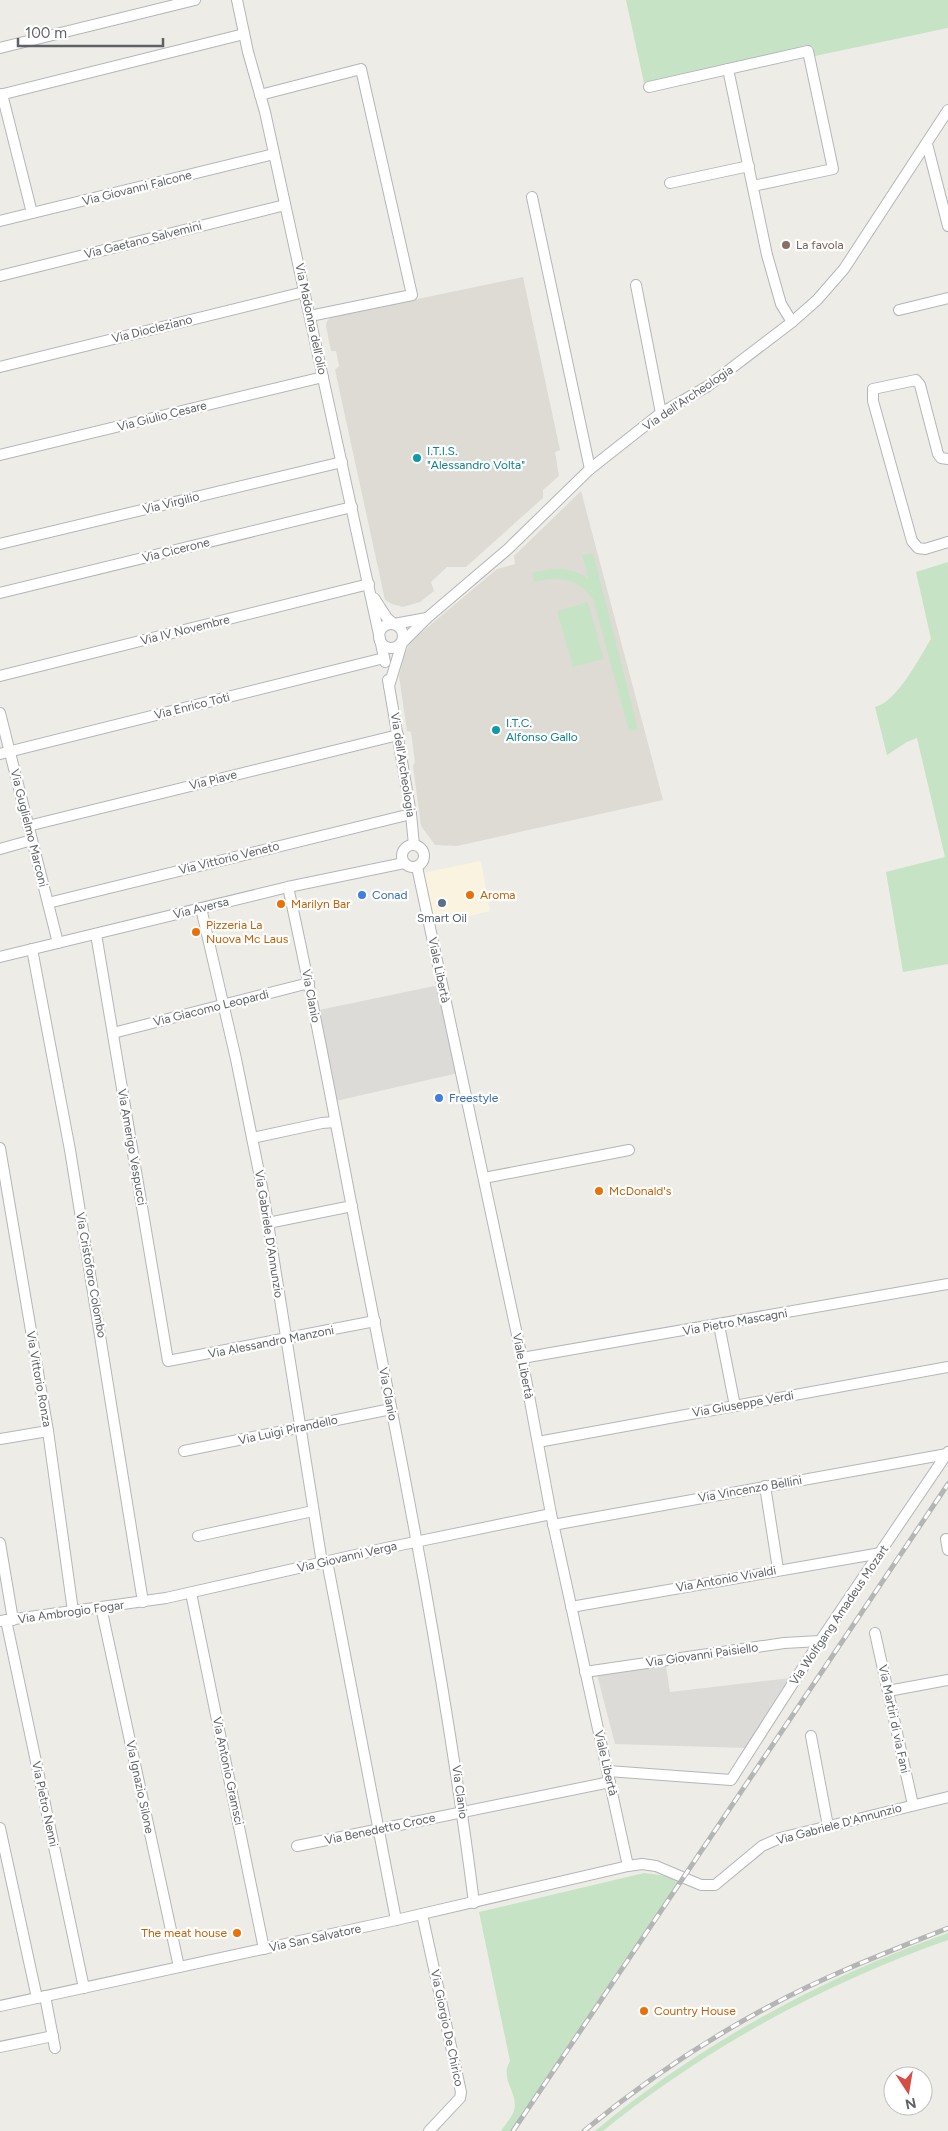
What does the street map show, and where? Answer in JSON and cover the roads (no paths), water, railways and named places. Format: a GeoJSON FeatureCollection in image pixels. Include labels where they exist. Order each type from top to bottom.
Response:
{"type":"FeatureCollection","features":[{"type":"Feature","properties":{"kind":"street"},"geometry":{"type":"LineString","coordinates":[[0,48],[195,0]]}},
{"type":"Feature","properties":{"kind":"street","name":"Via Madonna dell'olio"},"geometry":{"type":"LineString","coordinates":[[237,0],[286,205],[384,660]]}},
{"type":"Feature","properties":{"kind":"street"},"geometry":{"type":"LineString","coordinates":[[32,214],[1,94],[244,34]]}},
{"type":"Feature","properties":{"kind":"street"},"geometry":{"type":"LineString","coordinates":[[648,87],[808,51],[833,169],[753,186]]}},
{"type":"Feature","properties":{"kind":"street"},"geometry":{"type":"LineString","coordinates":[[260,96],[361,69],[412,295],[310,316]]}},
{"type":"Feature","properties":{"kind":"street"},"geometry":{"type":"LineString","coordinates":[[728,69],[776,287],[781,304],[792,322]]}},
{"type":"Feature","properties":{"kind":"street","name":"Via dell'Archeologia"},"geometry":{"type":"LineString","coordinates":[[389,686],[402,643],[427,618],[508,549],[590,469],[661,414],[708,386],[792,322],[817,300],[844,269],[948,110]]}},
{"type":"Feature","properties":{"kind":"street"},"geometry":{"type":"LineString","coordinates":[[927,144],[948,226]]}},
{"type":"Feature","properties":{"kind":"street","name":"Via Giovanni Falcone"},"geometry":{"type":"LineString","coordinates":[[0,221],[274,154]]}},
{"type":"Feature","properties":{"kind":"street"},"geometry":{"type":"LineString","coordinates":[[670,183],[749,166]]}},
{"type":"Feature","properties":{"kind":"street"},"geometry":{"type":"LineString","coordinates":[[532,197],[590,469]]}},
{"type":"Feature","properties":{"kind":"street","name":"Via Gaetano Salvemini"},"geometry":{"type":"LineString","coordinates":[[0,276],[286,205]]}},
{"type":"Feature","properties":{"kind":"street"},"geometry":{"type":"LineString","coordinates":[[636,285],[661,414]]}},
{"type":"Feature","properties":{"kind":"street","name":"Via Diocleziano"},"geometry":{"type":"LineString","coordinates":[[0,367],[304,292]]}},
{"type":"Feature","properties":{"kind":"street"},"geometry":{"type":"LineString","coordinates":[[899,310],[948,298]]}},
{"type":"Feature","properties":{"kind":"street","name":"Via Giulio Cesare"},"geometry":{"type":"LineString","coordinates":[[0,455],[323,377]]}},
{"type":"Feature","properties":{"kind":"street"},"geometry":{"type":"LineString","coordinates":[[948,459],[941,458],[938,454],[920,384],[916,380],[873,389],[873,401],[912,541],[918,548],[925,549],[948,542]]}},
{"type":"Feature","properties":{"kind":"street","name":"Via Virgilio"},"geometry":{"type":"LineString","coordinates":[[0,544],[342,462]]}},
{"type":"Feature","properties":{"kind":"street","name":"Via Cicerone"},"geometry":{"type":"LineString","coordinates":[[0,592],[352,507]]}},
{"type":"Feature","properties":{"kind":"street"},"geometry":{"type":"LineString","coordinates":[[370,588],[387,618],[403,633],[402,643],[391,648],[384,660]]}},
{"type":"Feature","properties":{"kind":"street","name":"Via IV Novembre"},"geometry":{"type":"LineString","coordinates":[[0,676],[370,588]]}},
{"type":"Feature","properties":{"kind":"street"},"geometry":{"type":"LineString","coordinates":[[391,648],[383,645],[380,639],[382,628],[427,618]]}},
{"type":"Feature","properties":{"kind":"street","name":"Via dell'Archeologia"},"geometry":{"type":"LineString","coordinates":[[384,660],[411,814],[414,845]]}},
{"type":"Feature","properties":{"kind":"street","name":"Via Enrico Toti"},"geometry":{"type":"LineString","coordinates":[[5,753],[384,660]]}},
{"type":"Feature","properties":{"kind":"street","name":"Via Guglielmo Marconi"},"geometry":{"type":"LineString","coordinates":[[0,713],[5,753],[32,840],[58,943]]}},
{"type":"Feature","properties":{"kind":"street","name":"Via Piave"},"geometry":{"type":"LineString","coordinates":[[28,826],[398,735]]}},
{"type":"Feature","properties":{"kind":"street","name":"Via Vittorio Veneto"},"geometry":{"type":"LineString","coordinates":[[48,903],[411,814]]}},
{"type":"Feature","properties":{"kind":"street"},"geometry":{"type":"LineString","coordinates":[[0,849],[32,840]]}},
{"type":"Feature","properties":{"kind":"street"},"geometry":{"type":"LineString","coordinates":[[414,845],[421,848],[424,854],[423,861],[417,867],[410,867],[404,863],[403,850],[414,845]]}},
{"type":"Feature","properties":{"kind":"street","name":"Via Aversa"},"geometry":{"type":"LineString","coordinates":[[0,957],[288,887],[404,863]]}},
{"type":"Feature","properties":{"kind":"street","name":"Viale Libertà"},"geometry":{"type":"LineString","coordinates":[[417,867],[522,1358],[553,1525],[628,1866]]}},
{"type":"Feature","properties":{"kind":"street","name":"Via Clanio"},"geometry":{"type":"LineString","coordinates":[[288,887],[309,983],[375,1321],[453,1741],[474,1902]]}},
{"type":"Feature","properties":{"kind":"street","name":"Via Gabriele D'Annunzio"},"geometry":{"type":"LineString","coordinates":[[201,908],[224,1004],[252,1138],[268,1223],[313,1511],[325,1562],[396,1920]]}},
{"type":"Feature","properties":{"kind":"street","name":"Via Amerigo Vespucci"},"geometry":{"type":"LineString","coordinates":[[96,934],[168,1361]]}},
{"type":"Feature","properties":{"kind":"street","name":"Via Cristoforo Colombo"},"geometry":{"type":"LineString","coordinates":[[32,949],[70,1150],[143,1602]]}},
{"type":"Feature","properties":{"kind":"street","name":"Via Giacomo Leopardi"},"geometry":{"type":"LineString","coordinates":[[113,1033],[309,983]]}},
{"type":"Feature","properties":{"kind":"street"},"geometry":{"type":"LineString","coordinates":[[252,1138],[335,1122]]}},
{"type":"Feature","properties":{"kind":"street","name":"Via Vittorio Ronza"},"geometry":{"type":"LineString","coordinates":[[0,1148],[48,1431],[73,1611]]}},
{"type":"Feature","properties":{"kind":"street"},"geometry":{"type":"LineString","coordinates":[[484,1178],[629,1150]]}},
{"type":"Feature","properties":{"kind":"street"},"geometry":{"type":"LineString","coordinates":[[268,1223],[352,1206]]}},
{"type":"Feature","properties":{"kind":"street","name":"Via Pietro Mascagni"},"geometry":{"type":"LineString","coordinates":[[522,1358],[948,1284]]}},
{"type":"Feature","properties":{"kind":"street","name":"Via Alessandro Manzoni"},"geometry":{"type":"LineString","coordinates":[[168,1361],[286,1340],[375,1321]]}},
{"type":"Feature","properties":{"kind":"street"},"geometry":{"type":"LineString","coordinates":[[719,1325],[735,1406]]}},
{"type":"Feature","properties":{"kind":"street","name":"Via Giuseppe Verdi"},"geometry":{"type":"LineString","coordinates":[[538,1442],[948,1367]]}},
{"type":"Feature","properties":{"kind":"street","name":"Via Luigi Pirandello"},"geometry":{"type":"LineString","coordinates":[[184,1451],[391,1409]]}},
{"type":"Feature","properties":{"kind":"street"},"geometry":{"type":"LineString","coordinates":[[0,1439],[48,1431]]}},
{"type":"Feature","properties":{"kind":"street","name":"Via Vincenzo Bellini"},"geometry":{"type":"LineString","coordinates":[[553,1525],[947,1453]]}},
{"type":"Feature","properties":{"kind":"street","name":"Via Wolfgang Amadeus Mozart"},"geometry":{"type":"LineString","coordinates":[[608,1771],[731,1780],[820,1641],[947,1453]]}},
{"type":"Feature","properties":{"kind":"street"},"geometry":{"type":"LineString","coordinates":[[765,1486],[778,1569]]}},
{"type":"Feature","properties":{"kind":"street"},"geometry":{"type":"LineString","coordinates":[[198,1536],[313,1511]]}},
{"type":"Feature","properties":{"kind":"street","name":"Via Giovanni Verga"},"geometry":{"type":"LineString","coordinates":[[143,1602],[551,1514]]}},
{"type":"Feature","properties":{"kind":"street"},"geometry":{"type":"LineString","coordinates":[[0,1543],[6,1620]]}},
{"type":"Feature","properties":{"kind":"street","name":"Via Antonio Vivaldi"},"geometry":{"type":"LineString","coordinates":[[571,1607],[778,1569],[881,1553]]}},
{"type":"Feature","properties":{"kind":"street","name":"Via Antonio Gramsci"},"geometry":{"type":"LineString","coordinates":[[191,1593],[264,1949]]}},
{"type":"Feature","properties":{"kind":"street","name":"Via Ambrogio Fogar"},"geometry":{"type":"LineString","coordinates":[[6,1620],[143,1602]]}},
{"type":"Feature","properties":{"kind":"street","name":"Via Ignazio Silone"},"geometry":{"type":"LineString","coordinates":[[101,1607],[179,1967]]}},
{"type":"Feature","properties":{"kind":"street","name":"Via Pietro Nenni"},"geometry":{"type":"LineString","coordinates":[[6,1620],[84,1988]]}},
{"type":"Feature","properties":{"kind":"street","name":"Via Martiri di via Fani"},"geometry":{"type":"LineString","coordinates":[[875,1633],[913,1805]]}},
{"type":"Feature","properties":{"kind":"street","name":"Via Giovanni Paisiello"},"geometry":{"type":"LineString","coordinates":[[585,1672],[784,1644],[820,1641]]}},
{"type":"Feature","properties":{"kind":"street"},"geometry":{"type":"LineString","coordinates":[[888,1691],[948,1680]]}},
{"type":"Feature","properties":{"kind":"street"},"geometry":{"type":"LineString","coordinates":[[811,1736],[828,1826]]}},
{"type":"Feature","properties":{"kind":"street","name":"Via Benedetto Croce"},"geometry":{"type":"LineString","coordinates":[[297,1846],[610,1782]]}},
{"type":"Feature","properties":{"kind":"street","name":"Via Gabriele D'Annunzio"},"geometry":{"type":"LineString","coordinates":[[628,1866],[642,1864],[656,1866],[701,1886],[715,1885],[762,1846],[780,1838],[948,1797]]}},
{"type":"Feature","properties":{"kind":"street"},"geometry":{"type":"LineString","coordinates":[[0,1828],[55,2048]]}},
{"type":"Feature","properties":{"kind":"street","name":"Via San Salvatore"},"geometry":{"type":"LineString","coordinates":[[0,2006],[396,1920],[628,1866]]}},
{"type":"Feature","properties":{"kind":"street","name":"Via Giorgio De Chirico"},"geometry":{"type":"LineString","coordinates":[[422,1914],[461,2092],[460,2098],[429,2131]]}},
{"type":"Feature","properties":{"kind":"street"},"geometry":{"type":"LineString","coordinates":[[0,2047],[53,2036]]}},
{"type":"Feature","properties":{"kind":"railway"},"geometry":{"type":"LineString","coordinates":[[513,2131],[948,1484]]}},
{"type":"Feature","properties":{"kind":"railway"},"geometry":{"type":"LineString","coordinates":[[584,2131],[628,2096],[745,2019],[836,1974],[948,1928]]}},
{"type":"Feature","properties":{"kind":"place","name":"La favola"},"geometry":{"type":"Point","coordinates":[786,245]}},
{"type":"Feature","properties":{"kind":"place","name":"I.T.I.S. \"Alessandro Volta\""},"geometry":{"type":"Point","coordinates":[417,458]}},
{"type":"Feature","properties":{"kind":"place","name":"I.T.C. Alfonso Gallo"},"geometry":{"type":"Point","coordinates":[496,730]}},
{"type":"Feature","properties":{"kind":"place","name":"Conad"},"geometry":{"type":"Point","coordinates":[362,895]}},
{"type":"Feature","properties":{"kind":"place","name":"Aroma"},"geometry":{"type":"Point","coordinates":[470,895]}},
{"type":"Feature","properties":{"kind":"place","name":"Smart Oil"},"geometry":{"type":"Point","coordinates":[442,903]}},
{"type":"Feature","properties":{"kind":"place","name":"Marilyn Bar"},"geometry":{"type":"Point","coordinates":[281,904]}},
{"type":"Feature","properties":{"kind":"place","name":"Pizzeria La Nuova Mc Laus"},"geometry":{"type":"Point","coordinates":[196,932]}},
{"type":"Feature","properties":{"kind":"place","name":"Freestyle"},"geometry":{"type":"Point","coordinates":[439,1098]}},
{"type":"Feature","properties":{"kind":"place","name":"McDonald's"},"geometry":{"type":"Point","coordinates":[599,1191]}},
{"type":"Feature","properties":{"kind":"place","name":"The meat house"},"geometry":{"type":"Point","coordinates":[237,1933]}},
{"type":"Feature","properties":{"kind":"place","name":"Country House"},"geometry":{"type":"Point","coordinates":[644,2011]}}]}
